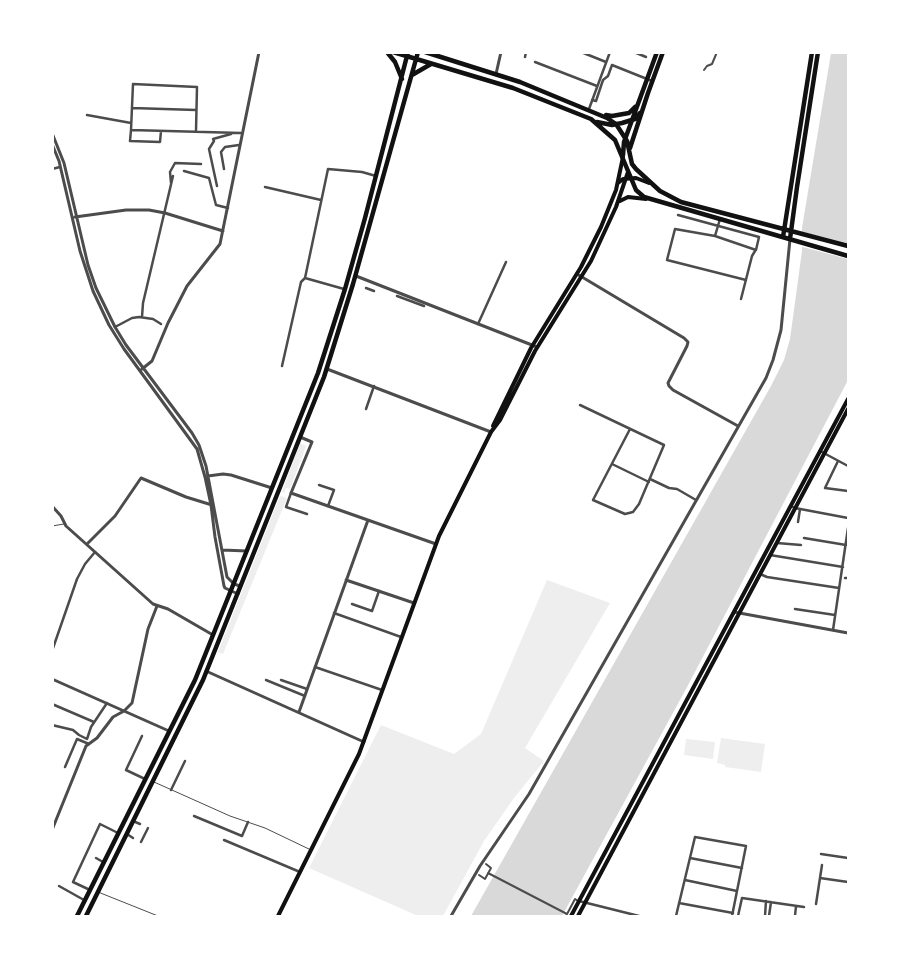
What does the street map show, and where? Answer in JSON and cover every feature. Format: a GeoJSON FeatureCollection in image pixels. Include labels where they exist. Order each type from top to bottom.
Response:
{"type":"FeatureCollection","features":[{"type":"Feature","properties":{"kind":"main road"},"geometry":{"type":"LineString","coordinates":[[386,52],[394,62],[402,79]]}},
{"type":"Feature","properties":{"kind":"main road"},"geometry":{"type":"LineString","coordinates":[[393,52],[513,88],[604,124],[616,124],[632,120],[639,115],[642,109]]}},
{"type":"Feature","properties":{"kind":"main road"},"geometry":{"type":"LineString","coordinates":[[86,916],[206,671],[327,369],[353,287],[418,52]]}},
{"type":"Feature","properties":{"kind":"main road"},"geometry":{"type":"LineString","coordinates":[[425,52],[496,74],[589,109],[612,121],[625,139],[636,169],[651,184]]}},
{"type":"Feature","properties":{"kind":"main road"},"geometry":{"type":"LineString","coordinates":[[654,201],[639,194],[629,179],[628,172],[629,150],[657,52]]}},
{"type":"Feature","properties":{"kind":"main road"},"geometry":{"type":"LineString","coordinates":[[278,916],[364,742],[436,544],[491,432],[500,420],[535,346],[577,274],[601,227],[618,184],[625,139],[637,104],[663,52]]}},
{"type":"Feature","properties":{"kind":"main road"},"geometry":{"type":"LineString","coordinates":[[783,237],[812,52]]}},
{"type":"Feature","properties":{"kind":"main road"},"geometry":{"type":"LineString","coordinates":[[790,239],[818,52]]}},
{"type":"Feature","properties":{"kind":"main road"},"geometry":{"type":"LineString","coordinates":[[77,916],[195,680],[310,394],[346,287],[408,55]]}},
{"type":"Feature","properties":{"kind":"main road"},"geometry":{"type":"LineString","coordinates":[[411,75],[431,64]]}},
{"type":"Feature","properties":{"kind":"main road"},"geometry":{"type":"LineString","coordinates":[[395,103],[403,105]]}},
{"type":"Feature","properties":{"kind":"main road"},"geometry":{"type":"LineString","coordinates":[[600,114],[612,116],[629,113],[637,104]]}},
{"type":"Feature","properties":{"kind":"main road"},"geometry":{"type":"LineString","coordinates":[[591,120],[615,140],[628,172]]}},
{"type":"Feature","properties":{"kind":"main road"},"geometry":{"type":"LineString","coordinates":[[535,346],[582,277],[629,179]]}},
{"type":"Feature","properties":{"kind":"main road"},"geometry":{"type":"LineString","coordinates":[[618,184],[620,181],[640,179],[692,206],[848,246]]}},
{"type":"Feature","properties":{"kind":"main road"},"geometry":{"type":"LineString","coordinates":[[616,207],[620,201],[628,197],[654,201],[762,230],[848,256]]}},
{"type":"Feature","properties":{"kind":"main road"},"geometry":{"type":"LineString","coordinates":[[346,287],[353,287]]}},
{"type":"Feature","properties":{"kind":"main road"},"geometry":{"type":"LineString","coordinates":[[310,394],[316,396]]}},
{"type":"Feature","properties":{"kind":"main road"},"geometry":{"type":"LineString","coordinates":[[578,916],[739,614],[768,554],[796,508],[848,399]]}},
{"type":"Feature","properties":{"kind":"main road"},"geometry":{"type":"LineString","coordinates":[[822,452],[848,409]]}},
{"type":"Feature","properties":{"kind":"main road"},"geometry":{"type":"LineString","coordinates":[[570,916],[734,612],[758,573]]}},
{"type":"Feature","properties":{"kind":"street"},"geometry":{"type":"LineString","coordinates":[[142,369],[152,360],[187,286],[220,244],[258,52]]}},
{"type":"Feature","properties":{"kind":"street"},"geometry":{"type":"LineString","coordinates":[[496,74],[501,52]]}},
{"type":"Feature","properties":{"kind":"street"},"geometry":{"type":"LineString","coordinates":[[524,57],[526,52]]}},
{"type":"Feature","properties":{"kind":"street"},"geometry":{"type":"LineString","coordinates":[[581,52],[606,62]]}},
{"type":"Feature","properties":{"kind":"street"},"geometry":{"type":"LineString","coordinates":[[589,109],[610,52]]}},
{"type":"Feature","properties":{"kind":"street"},"geometry":{"type":"LineString","coordinates":[[634,52],[646,57]]}},
{"type":"Feature","properties":{"kind":"street"},"geometry":{"type":"LineString","coordinates":[[704,70],[712,64],[717,52]]}},
{"type":"Feature","properties":{"kind":"street"},"geometry":{"type":"LineString","coordinates":[[535,62],[597,86]]}},
{"type":"Feature","properties":{"kind":"street"},"geometry":{"type":"LineString","coordinates":[[592,100],[596,101],[603,80],[608,76],[612,65],[650,80]]}},
{"type":"Feature","properties":{"kind":"street"},"geometry":{"type":"LineString","coordinates":[[161,130],[160,142],[130,141],[133,84],[197,87],[196,132]]}},
{"type":"Feature","properties":{"kind":"street"},"geometry":{"type":"LineString","coordinates":[[132,108],[196,110]]}},
{"type":"Feature","properties":{"kind":"street"},"geometry":{"type":"LineString","coordinates":[[87,115],[131,123]]}},
{"type":"Feature","properties":{"kind":"street"},"geometry":{"type":"LineString","coordinates":[[131,130],[241,133]]}},
{"type":"Feature","properties":{"kind":"street"},"geometry":{"type":"LineString","coordinates":[[218,132],[218,137]]}},
{"type":"Feature","properties":{"kind":"street"},"geometry":{"type":"LineString","coordinates":[[52,133],[64,163],[84,266],[93,291],[124,349],[192,433],[203,454],[227,577],[234,584],[241,586]]}},
{"type":"Feature","properties":{"kind":"street"},"geometry":{"type":"LineString","coordinates":[[217,186],[208,149],[214,141],[213,139],[231,134]]}},
{"type":"Feature","properties":{"kind":"street"},"geometry":{"type":"LineString","coordinates":[[52,144],[96,288],[115,327],[142,369]]}},
{"type":"Feature","properties":{"kind":"street"},"geometry":{"type":"LineString","coordinates":[[224,169],[221,152],[225,146],[239,145]]}},
{"type":"Feature","properties":{"kind":"street"},"geometry":{"type":"LineString","coordinates":[[171,184],[170,172],[175,163],[201,164]]}},
{"type":"Feature","properties":{"kind":"street"},"geometry":{"type":"LineString","coordinates":[[52,169],[60,167]]}},
{"type":"Feature","properties":{"kind":"street"},"geometry":{"type":"LineString","coordinates":[[282,366],[301,282],[305,278],[328,169],[362,172],[376,176]]}},
{"type":"Feature","properties":{"kind":"street"},"geometry":{"type":"LineString","coordinates":[[184,171],[209,178],[216,205],[228,208]]}},
{"type":"Feature","properties":{"kind":"street"},"geometry":{"type":"LineString","coordinates":[[142,317],[143,303],[173,176]]}},
{"type":"Feature","properties":{"kind":"street"},"geometry":{"type":"LineString","coordinates":[[265,187],[321,200]]}},
{"type":"Feature","properties":{"kind":"street"},"geometry":{"type":"LineString","coordinates":[[74,217],[126,210],[149,210],[223,231]]}},
{"type":"Feature","properties":{"kind":"street"},"geometry":{"type":"LineString","coordinates":[[678,215],[759,237],[756,250]]}},
{"type":"Feature","properties":{"kind":"street"},"geometry":{"type":"LineString","coordinates":[[715,236],[720,219]]}},
{"type":"Feature","properties":{"kind":"street"},"geometry":{"type":"LineString","coordinates":[[746,280],[667,260],[675,229],[715,236],[756,250]]}},
{"type":"Feature","properties":{"kind":"street"},"geometry":{"type":"LineString","coordinates":[[741,299],[752,256],[756,250],[762,230]]}},
{"type":"Feature","properties":{"kind":"street"},"geometry":{"type":"LineString","coordinates":[[451,916],[480,866],[529,794],[766,378],[778,346],[783,316],[790,239]]}},
{"type":"Feature","properties":{"kind":"street"},"geometry":{"type":"LineString","coordinates":[[478,324],[506,262]]}},
{"type":"Feature","properties":{"kind":"street"},"geometry":{"type":"LineString","coordinates":[[577,274],[684,338],[688,342],[687,346],[668,383],[669,386],[738,426]]}},
{"type":"Feature","properties":{"kind":"street"},"geometry":{"type":"LineString","coordinates":[[356,276],[535,346]]}},
{"type":"Feature","properties":{"kind":"street"},"geometry":{"type":"LineString","coordinates":[[305,278],[346,287]]}},
{"type":"Feature","properties":{"kind":"street"},"geometry":{"type":"LineString","coordinates":[[366,288],[372,290],[373,283]]}},
{"type":"Feature","properties":{"kind":"street"},"geometry":{"type":"LineString","coordinates":[[397,296],[411,299],[424,306]]}},
{"type":"Feature","properties":{"kind":"street"},"geometry":{"type":"LineString","coordinates":[[115,327],[132,318],[142,317],[153,319],[162,324]]}},
{"type":"Feature","properties":{"kind":"street"},"geometry":{"type":"LineString","coordinates":[[327,369],[491,432]]}},
{"type":"Feature","properties":{"kind":"street"},"geometry":{"type":"LineString","coordinates":[[366,409],[374,386]]}},
{"type":"Feature","properties":{"kind":"street"},"geometry":{"type":"LineString","coordinates":[[580,405],[664,445],[639,504],[629,514],[621,513],[593,500],[630,429]]}},
{"type":"Feature","properties":{"kind":"street"},"geometry":{"type":"LineString","coordinates":[[300,437],[312,442],[286,507],[306,514]]}},
{"type":"Feature","properties":{"kind":"street"},"geometry":{"type":"LineString","coordinates":[[822,452],[848,466]]}},
{"type":"Feature","properties":{"kind":"street"},"geometry":{"type":"LineString","coordinates":[[838,460],[826,488],[848,491]]}},
{"type":"Feature","properties":{"kind":"street"},"geometry":{"type":"LineString","coordinates":[[612,464],[697,500]]}},
{"type":"Feature","properties":{"kind":"street"},"geometry":{"type":"LineString","coordinates":[[207,476],[231,475],[273,488]]}},
{"type":"Feature","properties":{"kind":"street"},"geometry":{"type":"LineString","coordinates":[[87,544],[115,516],[141,478],[212,505]]}},
{"type":"Feature","properties":{"kind":"street"},"geometry":{"type":"LineString","coordinates":[[319,485],[334,490],[328,506]]}},
{"type":"Feature","properties":{"kind":"street"},"geometry":{"type":"LineString","coordinates":[[291,493],[436,544]]}},
{"type":"Feature","properties":{"kind":"street"},"geometry":{"type":"LineString","coordinates":[[212,505],[215,537],[224,586],[238,594]]}},
{"type":"Feature","properties":{"kind":"street"},"geometry":{"type":"LineString","coordinates":[[52,506],[65,523],[153,604],[168,609],[213,635]]}},
{"type":"Feature","properties":{"kind":"street"},"geometry":{"type":"LineString","coordinates":[[798,522],[796,508],[848,518]]}},
{"type":"Feature","properties":{"kind":"street"},"geometry":{"type":"LineString","coordinates":[[299,712],[368,520]]}},
{"type":"Feature","properties":{"kind":"street"},"geometry":{"type":"LineString","coordinates":[[833,630],[847,547],[848,528]]}},
{"type":"Feature","properties":{"kind":"street"},"geometry":{"type":"LineString","coordinates":[[804,538],[847,547]]}},
{"type":"Feature","properties":{"kind":"street"},"geometry":{"type":"LineString","coordinates":[[775,541],[801,545]]}},
{"type":"Feature","properties":{"kind":"street"},"geometry":{"type":"LineString","coordinates":[[222,550],[248,551]]}},
{"type":"Feature","properties":{"kind":"street"},"geometry":{"type":"LineString","coordinates":[[52,651],[77,578],[85,564],[96,551]]}},
{"type":"Feature","properties":{"kind":"street"},"geometry":{"type":"LineString","coordinates":[[768,554],[843,567]]}},
{"type":"Feature","properties":{"kind":"street"},"geometry":{"type":"LineString","coordinates":[[758,573],[767,577],[839,588]]}},
{"type":"Feature","properties":{"kind":"street"},"geometry":{"type":"LineString","coordinates":[[346,580],[414,603]]}},
{"type":"Feature","properties":{"kind":"street"},"geometry":{"type":"LineString","coordinates":[[352,604],[372,611],[379,592]]}},
{"type":"Feature","properties":{"kind":"street"},"geometry":{"type":"LineString","coordinates":[[52,830],[85,749],[97,738],[112,717],[124,712],[133,701],[148,629],[157,606]]}},
{"type":"Feature","properties":{"kind":"street"},"geometry":{"type":"LineString","coordinates":[[795,608],[835,615]]}},
{"type":"Feature","properties":{"kind":"street"},"geometry":{"type":"LineString","coordinates":[[734,612],[848,633]]}},
{"type":"Feature","properties":{"kind":"street"},"geometry":{"type":"LineString","coordinates":[[334,613],[402,637]]}},
{"type":"Feature","properties":{"kind":"street"},"geometry":{"type":"LineString","coordinates":[[315,667],[382,690]]}},
{"type":"Feature","properties":{"kind":"street"},"geometry":{"type":"LineString","coordinates":[[206,671],[364,742]]}},
{"type":"Feature","properties":{"kind":"street"},"geometry":{"type":"LineString","coordinates":[[52,679],[169,731]]}},
{"type":"Feature","properties":{"kind":"street"},"geometry":{"type":"LineString","coordinates":[[266,680],[305,696]]}},
{"type":"Feature","properties":{"kind":"street"},"geometry":{"type":"LineString","coordinates":[[281,680],[307,689]]}},
{"type":"Feature","properties":{"kind":"street"},"geometry":{"type":"LineString","coordinates":[[87,738],[94,722],[107,703]]}},
{"type":"Feature","properties":{"kind":"street"},"geometry":{"type":"LineString","coordinates":[[52,704],[94,722]]}},
{"type":"Feature","properties":{"kind":"street"},"geometry":{"type":"LineString","coordinates":[[52,725],[73,730],[79,736],[93,741]]}},
{"type":"Feature","properties":{"kind":"street"},"geometry":{"type":"LineString","coordinates":[[142,736],[126,770],[146,779]]}},
{"type":"Feature","properties":{"kind":"street"},"geometry":{"type":"LineString","coordinates":[[65,766],[77,739],[89,744]]}},
{"type":"Feature","properties":{"kind":"street"},"geometry":{"type":"LineString","coordinates":[[171,790],[185,761]]}},
{"type":"Feature","properties":{"kind":"street"},"geometry":{"type":"LineString","coordinates":[[194,816],[242,836],[248,822]]}},
{"type":"Feature","properties":{"kind":"street"},"geometry":{"type":"LineString","coordinates":[[134,821],[140,824]]}},
{"type":"Feature","properties":{"kind":"street"},"geometry":{"type":"LineString","coordinates":[[90,890],[73,882],[100,824],[118,833]]}},
{"type":"Feature","properties":{"kind":"street"},"geometry":{"type":"LineString","coordinates":[[141,842],[148,828]]}},
{"type":"Feature","properties":{"kind":"street"},"geometry":{"type":"LineString","coordinates":[[127,834],[133,838]]}},
{"type":"Feature","properties":{"kind":"street"},"geometry":{"type":"LineString","coordinates":[[676,916],[679,902],[695,837],[746,846],[733,915],[679,902]]}},
{"type":"Feature","properties":{"kind":"street"},"geometry":{"type":"LineString","coordinates":[[224,840],[300,872]]}},
{"type":"Feature","properties":{"kind":"street"},"geometry":{"type":"LineString","coordinates":[[821,854],[848,858]]}},
{"type":"Feature","properties":{"kind":"street"},"geometry":{"type":"LineString","coordinates":[[96,858],[104,862]]}},
{"type":"Feature","properties":{"kind":"street"},"geometry":{"type":"LineString","coordinates":[[690,858],[742,868]]}},
{"type":"Feature","properties":{"kind":"street"},"geometry":{"type":"LineString","coordinates":[[479,875],[484,879],[488,873],[491,868],[486,864]]}},
{"type":"Feature","properties":{"kind":"street"},"geometry":{"type":"LineString","coordinates":[[816,904],[822,865]]}},
{"type":"Feature","properties":{"kind":"street"},"geometry":{"type":"LineString","coordinates":[[488,873],[570,916]]}},
{"type":"Feature","properties":{"kind":"street"},"geometry":{"type":"LineString","coordinates":[[820,878],[848,881]]}},
{"type":"Feature","properties":{"kind":"street"},"geometry":{"type":"LineString","coordinates":[[685,880],[737,891]]}},
{"type":"Feature","properties":{"kind":"street"},"geometry":{"type":"LineString","coordinates":[[59,886],[85,900]]}},
{"type":"Feature","properties":{"kind":"street"},"geometry":{"type":"LineString","coordinates":[[738,916],[742,898],[804,907]]}},
{"type":"Feature","properties":{"kind":"street"},"geometry":{"type":"LineString","coordinates":[[577,900],[585,904],[640,916]]}},
{"type":"Feature","properties":{"kind":"street"},"geometry":{"type":"LineString","coordinates":[[765,916],[766,901]]}},
{"type":"Feature","properties":{"kind":"street"},"geometry":{"type":"LineString","coordinates":[[769,916],[771,902]]}},
{"type":"Feature","properties":{"kind":"street"},"geometry":{"type":"LineString","coordinates":[[795,916],[796,906]]}},
{"type":"Feature","properties":{"kind":"lane"},"geometry":{"type":"LineString","coordinates":[[52,526],[65,523]]}},
{"type":"Feature","properties":{"kind":"lane"},"geometry":{"type":"LineString","coordinates":[[153,782],[311,850]]}},
{"type":"Feature","properties":{"kind":"lane"},"geometry":{"type":"LineString","coordinates":[[98,892],[158,916]]}},
{"type":"Feature","properties":{"kind":"shaded area"},"geometry":{"type":"Polygon","coordinates":[[[831,53],[848,53],[848,380],[686,689],[562,916],[471,916],[784,360],[790,339],[802,251],[802,228],[831,53]]]}},
{"type":"Feature","properties":{"kind":"shaded area"},"geometry":{"type":"Polygon","coordinates":[[[300,443],[306,446],[290,489],[286,488],[284,493],[282,492],[300,443]]]}},
{"type":"Feature","properties":{"kind":"shaded area"},"geometry":{"type":"Polygon","coordinates":[[[280,496],[287,498],[223,654],[218,652],[280,496]]]}},
{"type":"Feature","properties":{"kind":"shaded area"},"geometry":{"type":"Polygon","coordinates":[[[547,580],[610,603],[525,748],[544,761],[514,798],[484,841],[443,916],[418,916],[309,868],[381,725],[454,754],[481,734],[547,580]]]}},
{"type":"Feature","properties":{"kind":"shaded area"},"geometry":{"type":"Polygon","coordinates":[[[721,738],[765,744],[761,772],[725,767],[725,765],[717,763],[721,738]]]}},
{"type":"Feature","properties":{"kind":"shaded area"},"geometry":{"type":"Polygon","coordinates":[[[686,739],[715,742],[713,759],[684,755],[686,739]]]}},
{"type":"Feature","properties":{"kind":"pier"},"geometry":{"type":"Polygon","coordinates":[[[800,231],[848,244],[848,259],[799,246],[800,231]]]}}]}
